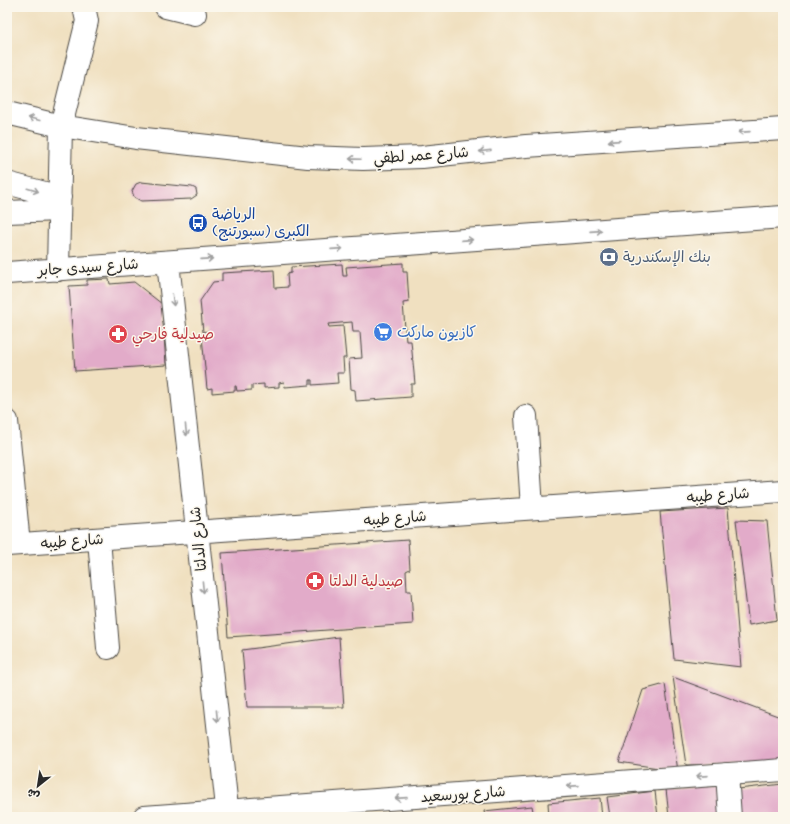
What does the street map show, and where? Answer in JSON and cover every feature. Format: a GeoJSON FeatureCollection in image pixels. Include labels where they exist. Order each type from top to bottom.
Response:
{"type":"FeatureCollection","features":[{"type":"Feature","properties":{"kind":"street"},"geometry":{"type":"LineString","coordinates":[[166,7],[195,14]]}},
{"type":"Feature","properties":{"kind":"street"},"geometry":{"type":"LineString","coordinates":[[58,270],[61,126],[87,12]]}},
{"type":"Feature","properties":{"kind":"street","name":"شارع عمر لطفي"},"geometry":{"type":"LineString","coordinates":[[7,113],[61,126],[101,133],[308,157],[363,159],[422,158],[526,146],[783,129]]}},
{"type":"Feature","properties":{"kind":"street"},"geometry":{"type":"LineString","coordinates":[[7,183],[59,204]]}},
{"type":"Feature","properties":{"kind":"street"},"geometry":{"type":"LineString","coordinates":[[7,212],[59,204]]}},
{"type":"Feature","properties":{"kind":"street"},"geometry":{"type":"LineString","coordinates":[[168,262],[783,218]]}},
{"type":"Feature","properties":{"kind":"street","name":"شارع سيدى جابر"},"geometry":{"type":"LineString","coordinates":[[7,273],[168,262]]}},
{"type":"Feature","properties":{"kind":"street","name":"شارع الدلتا"},"geometry":{"type":"LineString","coordinates":[[168,262],[227,814]]}},
{"type":"Feature","properties":{"kind":"street"},"geometry":{"type":"LineString","coordinates":[[526,416],[532,508]]}},
{"type":"Feature","properties":{"kind":"street"},"geometry":{"type":"LineString","coordinates":[[7,421],[13,545]]}},
{"type":"Feature","properties":{"kind":"street","name":"شارع طيبه"},"geometry":{"type":"LineString","coordinates":[[13,545],[783,491]]}},
{"type":"Feature","properties":{"kind":"street"},"geometry":{"type":"LineString","coordinates":[[99,539],[108,648]]}},
{"type":"Feature","properties":{"kind":"street","name":"شارع بورسعيد"},"geometry":{"type":"LineString","coordinates":[[144,817],[227,814],[783,770]]}},
{"type":"Feature","properties":{"kind":"street"},"geometry":{"type":"LineString","coordinates":[[727,774],[730,817]]}},
{"type":"Feature","properties":{"kind":"building"},"geometry":{"type":"Polygon","coordinates":[[[141,182],[192,187],[196,189],[197,195],[191,199],[141,201],[134,197],[132,191],[136,184],[141,182]]]}},
{"type":"Feature","properties":{"kind":"building"},"geometry":{"type":"Polygon","coordinates":[[[403,263],[403,272],[407,272],[409,302],[403,303],[406,341],[411,341],[415,384],[411,384],[411,397],[356,401],[355,390],[351,389],[349,359],[362,358],[360,332],[353,332],[352,322],[328,324],[329,327],[343,326],[346,358],[343,358],[344,373],[337,373],[338,383],[312,385],[312,380],[310,380],[310,385],[285,387],[284,382],[279,383],[279,387],[264,388],[264,384],[252,385],[252,390],[237,391],[235,386],[235,391],[212,393],[212,388],[207,389],[202,336],[209,335],[208,331],[203,332],[200,301],[213,282],[222,281],[222,273],[274,270],[275,288],[288,287],[287,274],[291,273],[291,267],[342,264],[343,276],[347,276],[346,267],[403,263]]]}},
{"type":"Feature","properties":{"kind":"building","name":"صيدلية فارحي"},"geometry":{"type":"Polygon","coordinates":[[[109,279],[110,284],[134,282],[162,304],[166,365],[75,371],[69,286],[87,285],[87,280],[109,279]]]}},
{"type":"Feature","properties":{"kind":"building"},"geometry":{"type":"Polygon","coordinates":[[[728,508],[741,667],[674,659],[660,512],[728,508]]]}},
{"type":"Feature","properties":{"kind":"building"},"geometry":{"type":"Polygon","coordinates":[[[736,520],[767,521],[777,620],[749,625],[736,520]]]}},
{"type":"Feature","properties":{"kind":"building","name":"صيدلية الدلتا"},"geometry":{"type":"Polygon","coordinates":[[[408,540],[410,569],[406,571],[407,591],[411,591],[413,624],[228,637],[222,553],[408,540]]]}},
{"type":"Feature","properties":{"kind":"building"},"geometry":{"type":"Polygon","coordinates":[[[339,637],[344,707],[247,707],[242,650],[339,637]]]}},
{"type":"Feature","properties":{"kind":"building"},"geometry":{"type":"Polygon","coordinates":[[[673,677],[783,718],[783,763],[686,765],[673,677]]]}},
{"type":"Feature","properties":{"kind":"building"},"geometry":{"type":"Polygon","coordinates":[[[665,684],[678,771],[619,762],[643,690],[665,684]]]}},
{"type":"Feature","properties":{"kind":"building"},"geometry":{"type":"Polygon","coordinates":[[[783,784],[783,817],[741,817],[738,789],[783,784]]]}},
{"type":"Feature","properties":{"kind":"building"},"geometry":{"type":"Polygon","coordinates":[[[717,785],[720,817],[669,817],[666,789],[717,785]]]}},
{"type":"Feature","properties":{"kind":"building"},"geometry":{"type":"Polygon","coordinates":[[[655,791],[658,817],[610,817],[607,797],[655,791]]]}},
{"type":"Feature","properties":{"kind":"building"},"geometry":{"type":"Polygon","coordinates":[[[600,798],[602,817],[549,817],[548,803],[600,798]]]}},
{"type":"Feature","properties":{"kind":"building"},"geometry":{"type":"Polygon","coordinates":[[[532,806],[534,817],[485,817],[484,811],[532,806]]]}},
{"type":"Feature","properties":{"kind":"place","name":"الرياضة (سبورتنج) الكبرى"},"geometry":{"type":"Point","coordinates":[198,223]}},
{"type":"Feature","properties":{"kind":"place","name":"بنك الإسكندرية"},"geometry":{"type":"Point","coordinates":[609,257]}},
{"type":"Feature","properties":{"kind":"place","name":"كازيون ماركت"},"geometry":{"type":"Point","coordinates":[383,332]}},
{"type":"Feature","properties":{"kind":"place","name":"صيدلية فارحي"},"geometry":{"type":"Point","coordinates":[118,334]}},
{"type":"Feature","properties":{"kind":"place","name":"صيدلية الدلتا"},"geometry":{"type":"Point","coordinates":[315,581]}}]}
